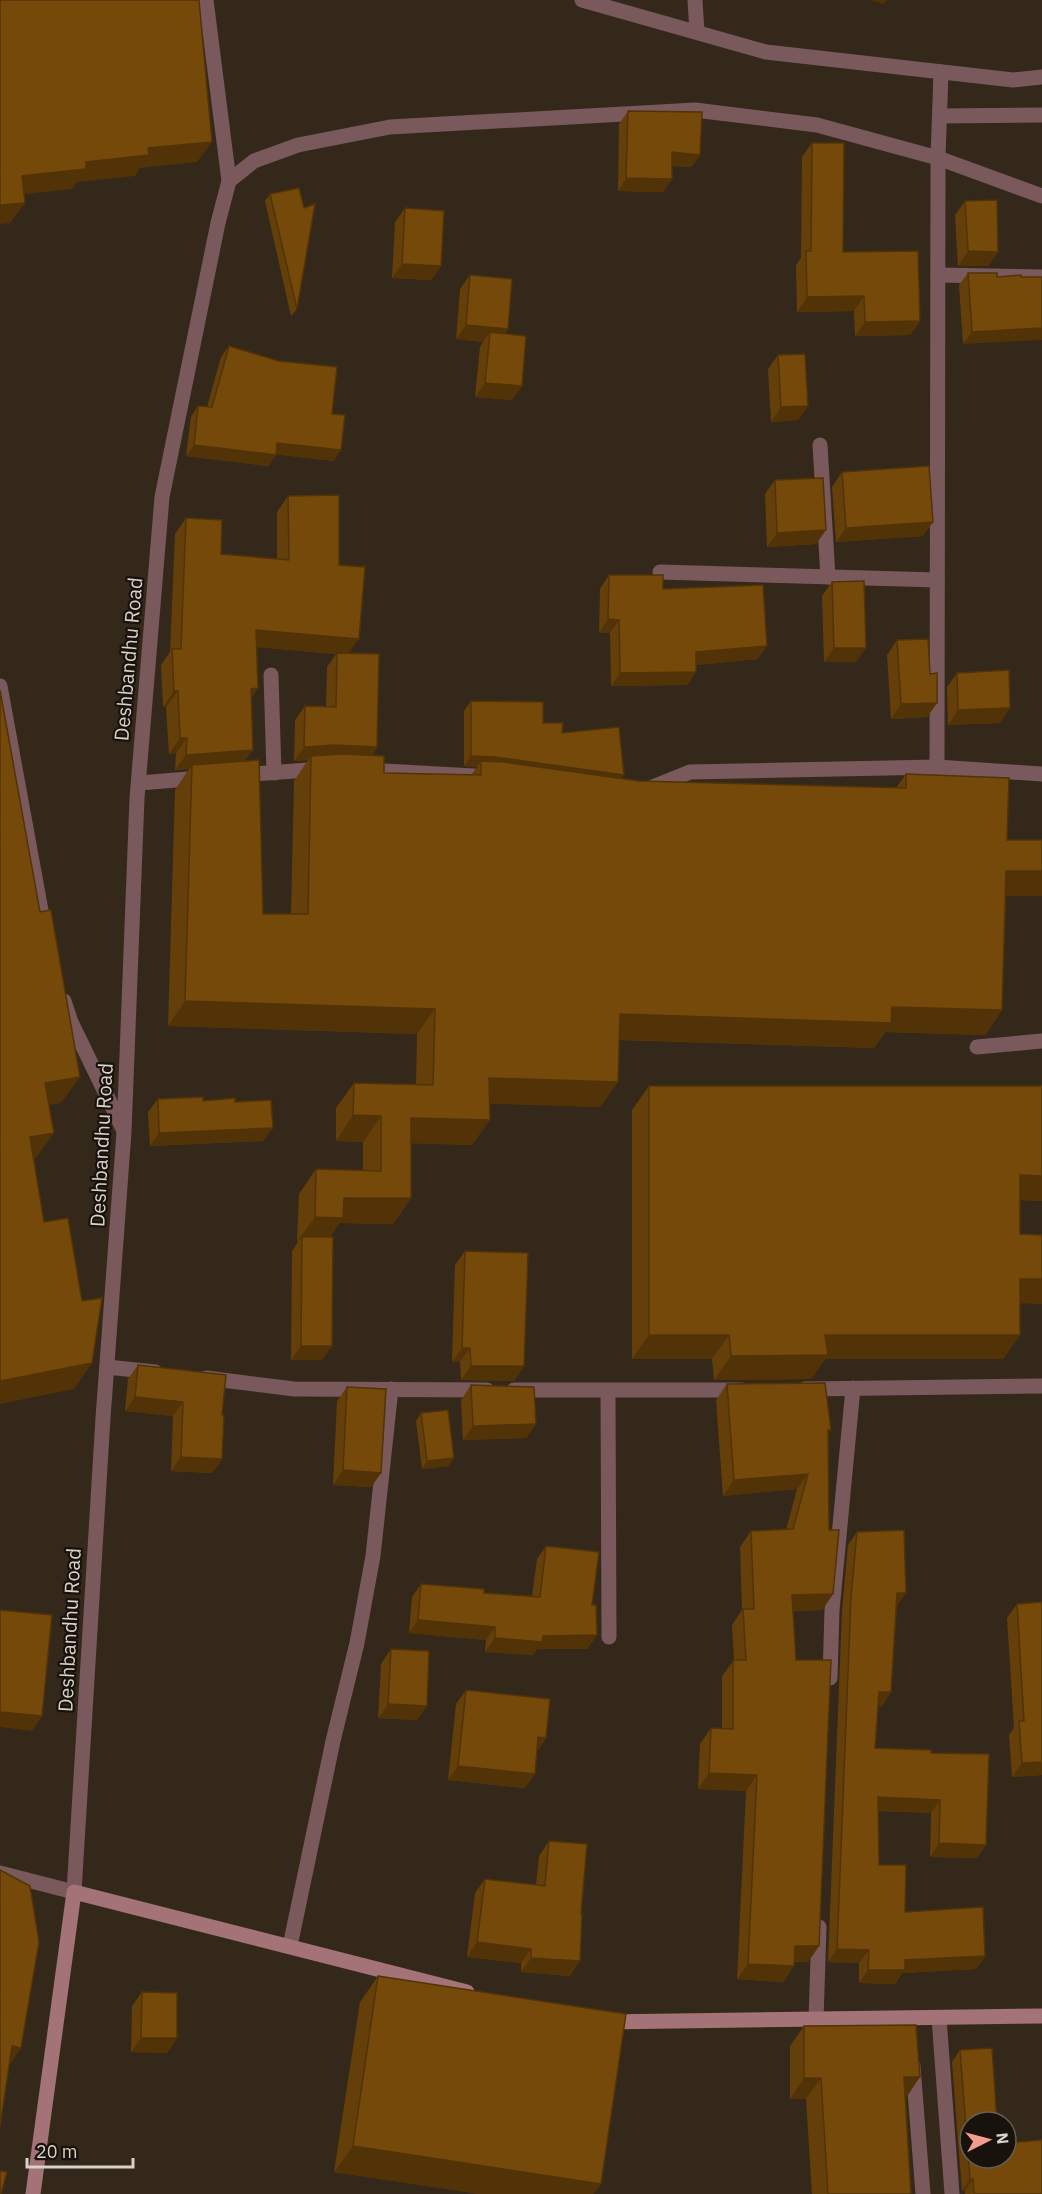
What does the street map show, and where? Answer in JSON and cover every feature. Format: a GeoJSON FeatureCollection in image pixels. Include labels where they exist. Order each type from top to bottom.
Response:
{"type":"FeatureCollection","features":[{"type":"Feature","properties":{"kind":"street"},"geometry":{"type":"LineString","coordinates":[[206,0],[229,181]]}},
{"type":"Feature","properties":{"kind":"street"},"geometry":{"type":"LineString","coordinates":[[582,0],[766,51],[1013,80],[1042,77]]}},
{"type":"Feature","properties":{"kind":"street"},"geometry":{"type":"LineString","coordinates":[[695,0],[697,32]]}},
{"type":"Feature","properties":{"kind":"street"},"geometry":{"type":"LineString","coordinates":[[937,767],[938,158],[941,72]]}},
{"type":"Feature","properties":{"kind":"street"},"geometry":{"type":"LineString","coordinates":[[229,181],[254,161],[298,145],[390,127],[695,110],[817,125],[938,158],[1042,196]]}},
{"type":"Feature","properties":{"kind":"street"},"geometry":{"type":"LineString","coordinates":[[940,116],[1042,115]]}},
{"type":"Feature","properties":{"kind":"street","name":"Deshbandhu Road"},"geometry":{"type":"LineString","coordinates":[[33,2194],[74,1892],[124,1132],[139,783],[162,497],[218,223],[229,181]]}},
{"type":"Feature","properties":{"kind":"street"},"geometry":{"type":"LineString","coordinates":[[938,275],[1042,277]]}},
{"type":"Feature","properties":{"kind":"street"},"geometry":{"type":"LineString","coordinates":[[820,445],[828,577]]}},
{"type":"Feature","properties":{"kind":"street"},"geometry":{"type":"LineString","coordinates":[[660,572],[937,580]]}},
{"type":"Feature","properties":{"kind":"street"},"geometry":{"type":"LineString","coordinates":[[271,675],[274,772]]}},
{"type":"Feature","properties":{"kind":"street"},"geometry":{"type":"LineString","coordinates":[[0,686],[49,952]]}},
{"type":"Feature","properties":{"kind":"street"},"geometry":{"type":"LineString","coordinates":[[631,794],[690,772],[937,767],[1042,774]]}},
{"type":"Feature","properties":{"kind":"street"},"geometry":{"type":"LineString","coordinates":[[139,783],[341,769],[486,777]]}},
{"type":"Feature","properties":{"kind":"street"},"geometry":{"type":"LineString","coordinates":[[58,982],[71,1022],[124,1132]]}},
{"type":"Feature","properties":{"kind":"street"},"geometry":{"type":"LineString","coordinates":[[978,1047],[1042,1041]]}},
{"type":"Feature","properties":{"kind":"street"},"geometry":{"type":"LineString","coordinates":[[107,1367],[165,1374]]}},
{"type":"Feature","properties":{"kind":"street"},"geometry":{"type":"LineString","coordinates":[[189,1376],[294,1389],[608,1391],[762,1389]]}},
{"type":"Feature","properties":{"kind":"street"},"geometry":{"type":"LineString","coordinates":[[785,1389],[1042,1386]]}},
{"type":"Feature","properties":{"kind":"street"},"geometry":{"type":"LineString","coordinates":[[829,1692],[832,1610],[853,1388]]}},
{"type":"Feature","properties":{"kind":"street"},"geometry":{"type":"LineString","coordinates":[[291,1946],[333,1741],[357,1643],[373,1556],[391,1389]]}},
{"type":"Feature","properties":{"kind":"street"},"geometry":{"type":"LineString","coordinates":[[608,1391],[609,1637]]}},
{"type":"Feature","properties":{"kind":"street"},"geometry":{"type":"LineString","coordinates":[[0,1873],[483,1996]]}},
{"type":"Feature","properties":{"kind":"street"},"geometry":{"type":"LineString","coordinates":[[816,2020],[820,1915]]}},
{"type":"Feature","properties":{"kind":"street"},"geometry":{"type":"LineString","coordinates":[[585,2022],[816,2020],[909,2026],[939,2018],[1042,2016]]}},
{"type":"Feature","properties":{"kind":"street"},"geometry":{"type":"LineString","coordinates":[[939,2018],[952,2194]]}},
{"type":"Feature","properties":{"kind":"street"},"geometry":{"type":"LineString","coordinates":[[912,2055],[923,2194]]}},
{"type":"Feature","properties":{"kind":"building"},"geometry":{"type":"Polygon","coordinates":[[[0,0],[199,0],[212,142],[148,148],[149,155],[86,162],[86,169],[22,176],[25,203],[0,205],[0,0]]]}},
{"type":"Feature","properties":{"kind":"building"},"geometry":{"type":"Polygon","coordinates":[[[628,111],[702,112],[700,155],[672,152],[672,179],[626,178],[628,111]]]}},
{"type":"Feature","properties":{"kind":"building"},"geometry":{"type":"Polygon","coordinates":[[[812,143],[844,143],[843,252],[918,251],[920,321],[865,322],[864,296],[807,297],[806,251],[811,251],[812,143]]]}},
{"type":"Feature","properties":{"kind":"building"},"geometry":{"type":"Polygon","coordinates":[[[299,188],[304,208],[315,204],[297,309],[270,194],[299,188]]]}},
{"type":"Feature","properties":{"kind":"building"},"geometry":{"type":"Polygon","coordinates":[[[997,200],[998,252],[968,251],[965,201],[997,200]]]}},
{"type":"Feature","properties":{"kind":"building"},"geometry":{"type":"Polygon","coordinates":[[[405,208],[444,211],[441,266],[402,264],[405,208]]]}},
{"type":"Feature","properties":{"kind":"building"},"geometry":{"type":"Polygon","coordinates":[[[968,273],[997,273],[997,277],[1021,275],[1021,277],[1042,277],[1042,328],[972,332],[968,273]]]}},
{"type":"Feature","properties":{"kind":"building"},"geometry":{"type":"Polygon","coordinates":[[[470,275],[512,279],[508,329],[466,325],[470,275]]]}},
{"type":"Feature","properties":{"kind":"building"},"geometry":{"type":"Polygon","coordinates":[[[490,332],[526,336],[522,386],[485,383],[490,332]]]}},
{"type":"Feature","properties":{"kind":"building"},"geometry":{"type":"Polygon","coordinates":[[[229,346],[279,361],[337,367],[332,414],[345,415],[341,450],[277,443],[276,455],[194,445],[198,406],[212,407],[229,346]]]}},
{"type":"Feature","properties":{"kind":"building"},"geometry":{"type":"Polygon","coordinates":[[[805,354],[808,406],[781,407],[778,355],[805,354]]]}},
{"type":"Feature","properties":{"kind":"building"},"geometry":{"type":"Polygon","coordinates":[[[929,466],[933,522],[846,528],[842,472],[929,466]]]}},
{"type":"Feature","properties":{"kind":"building"},"geometry":{"type":"Polygon","coordinates":[[[823,478],[826,530],[777,533],[775,480],[823,478]]]}},
{"type":"Feature","properties":{"kind":"building"},"geometry":{"type":"Polygon","coordinates":[[[339,495],[339,565],[365,567],[359,639],[256,630],[258,688],[251,689],[253,750],[186,755],[187,738],[180,738],[178,691],[174,691],[172,649],[181,649],[186,518],[222,520],[221,554],[289,560],[288,496],[339,495]]]}},
{"type":"Feature","properties":{"kind":"building"},"geometry":{"type":"Polygon","coordinates":[[[609,575],[663,575],[663,589],[763,585],[767,646],[696,652],[696,672],[620,673],[619,620],[608,619],[609,575]]]}},
{"type":"Feature","properties":{"kind":"building"},"geometry":{"type":"Polygon","coordinates":[[[864,581],[866,648],[834,648],[832,582],[864,581]]]}},
{"type":"Feature","properties":{"kind":"building"},"geometry":{"type":"Polygon","coordinates":[[[928,639],[930,674],[937,673],[937,703],[901,704],[897,640],[928,639]]]}},
{"type":"Feature","properties":{"kind":"building"},"geometry":{"type":"Polygon","coordinates":[[[337,653],[379,654],[377,747],[334,745],[304,747],[305,706],[336,707],[337,653]]]}},
{"type":"Feature","properties":{"kind":"building"},"geometry":{"type":"Polygon","coordinates":[[[1009,670],[1010,708],[958,710],[957,673],[1009,670]]]}},
{"type":"Feature","properties":{"kind":"building"},"geometry":{"type":"Polygon","coordinates":[[[0,690],[40,912],[51,910],[80,1077],[45,1083],[54,1133],[30,1137],[44,1222],[68,1218],[82,1301],[102,1298],[92,1363],[0,1381],[0,690]]]}},
{"type":"Feature","properties":{"kind":"building"},"geometry":{"type":"Polygon","coordinates":[[[471,701],[543,702],[543,723],[563,723],[562,733],[619,727],[624,775],[495,757],[471,756],[471,701]]]}},
{"type":"Feature","properties":{"kind":"building"},"geometry":{"type":"Polygon","coordinates":[[[342,754],[384,756],[384,773],[481,775],[481,761],[639,781],[906,788],[906,774],[1009,778],[1007,840],[1042,840],[1042,871],[1006,871],[1002,1010],[892,1007],[891,1023],[620,1014],[618,1082],[489,1078],[490,1120],[411,1118],[411,1198],[344,1198],[343,1218],[315,1217],[316,1169],[381,1171],[381,1116],[353,1115],[354,1083],[433,1085],[435,1009],[185,1001],[192,765],[259,760],[263,914],[308,914],[311,756],[342,754]]]}},
{"type":"Feature","properties":{"kind":"building"},"geometry":{"type":"Polygon","coordinates":[[[649,1086],[1042,1086],[1042,1176],[1020,1175],[1020,1234],[1042,1235],[1042,1279],[1020,1279],[1020,1335],[825,1335],[828,1355],[731,1356],[729,1335],[649,1335],[649,1086]]]}},
{"type":"Feature","properties":{"kind":"building"},"geometry":{"type":"Polygon","coordinates":[[[203,1097],[203,1101],[235,1098],[235,1102],[271,1100],[273,1128],[159,1133],[158,1099],[203,1097]]]}},
{"type":"Feature","properties":{"kind":"building"},"geometry":{"type":"Polygon","coordinates":[[[302,1237],[333,1237],[332,1346],[301,1346],[302,1237]]]}},
{"type":"Feature","properties":{"kind":"building"},"geometry":{"type":"Polygon","coordinates":[[[465,1251],[528,1253],[524,1366],[471,1366],[470,1348],[462,1348],[465,1251]]]}},
{"type":"Feature","properties":{"kind":"building"},"geometry":{"type":"Polygon","coordinates":[[[138,1365],[226,1375],[222,1415],[224,1415],[222,1459],[181,1457],[183,1402],[135,1397],[138,1365]]]}},
{"type":"Feature","properties":{"kind":"building"},"geometry":{"type":"Polygon","coordinates":[[[825,1383],[831,1430],[828,1430],[829,1530],[839,1530],[833,1594],[792,1595],[796,1660],[831,1660],[819,1946],[795,1946],[794,1966],[748,1964],[757,1775],[709,1773],[711,1728],[733,1729],[733,1660],[746,1660],[743,1609],[754,1609],[751,1531],[793,1529],[808,1474],[734,1480],[727,1384],[825,1383]]]}},
{"type":"Feature","properties":{"kind":"building"},"geometry":{"type":"Polygon","coordinates":[[[471,1385],[534,1387],[536,1424],[473,1426],[471,1385]]]}},
{"type":"Feature","properties":{"kind":"building"},"geometry":{"type":"Polygon","coordinates":[[[347,1387],[386,1389],[381,1473],[343,1470],[347,1387]]]}},
{"type":"Feature","properties":{"kind":"building"},"geometry":{"type":"Polygon","coordinates":[[[448,1410],[454,1458],[427,1461],[421,1413],[448,1410]]]}},
{"type":"Feature","properties":{"kind":"building"},"geometry":{"type":"Polygon","coordinates":[[[904,1530],[906,1593],[897,1593],[891,1692],[879,1692],[875,1748],[931,1750],[931,1753],[989,1754],[986,1845],[939,1843],[940,1800],[878,1797],[879,1865],[906,1865],[905,1912],[983,1907],[985,1956],[905,1960],[905,1970],[868,1970],[869,1950],[837,1949],[851,1597],[857,1532],[904,1530]]]}},
{"type":"Feature","properties":{"kind":"building"},"geometry":{"type":"Polygon","coordinates":[[[546,1546],[599,1552],[592,1605],[596,1605],[597,1635],[543,1636],[542,1642],[495,1638],[495,1627],[418,1620],[421,1584],[484,1589],[484,1593],[540,1597],[546,1546]]]}},
{"type":"Feature","properties":{"kind":"building"},"geometry":{"type":"Polygon","coordinates":[[[1042,1602],[1042,1762],[1022,1763],[1019,1721],[1024,1721],[1017,1604],[1042,1602]]]}},
{"type":"Feature","properties":{"kind":"building"},"geometry":{"type":"Polygon","coordinates":[[[0,1610],[52,1615],[42,1716],[0,1712],[0,1610]]]}},
{"type":"Feature","properties":{"kind":"building"},"geometry":{"type":"Polygon","coordinates":[[[391,1649],[429,1651],[427,1706],[388,1704],[391,1649]]]}},
{"type":"Feature","properties":{"kind":"building"},"geometry":{"type":"Polygon","coordinates":[[[466,1690],[550,1699],[546,1738],[538,1737],[535,1774],[458,1766],[466,1690]]]}},
{"type":"Feature","properties":{"kind":"building"},"geometry":{"type":"Polygon","coordinates":[[[549,1841],[587,1844],[581,1914],[580,1961],[531,1958],[531,1949],[477,1942],[485,1879],[545,1886],[549,1841]]]}},
{"type":"Feature","properties":{"kind":"building"},"geometry":{"type":"Polygon","coordinates":[[[0,1870],[30,1886],[39,1942],[21,2048],[12,2046],[0,2127],[0,1870]]]}},
{"type":"Feature","properties":{"kind":"building"},"geometry":{"type":"Polygon","coordinates":[[[378,1976],[626,2014],[601,2184],[353,2146],[378,1976]]]}},
{"type":"Feature","properties":{"kind":"building"},"geometry":{"type":"Polygon","coordinates":[[[142,1992],[177,1993],[177,2038],[141,2038],[142,1992]]]}},
{"type":"Feature","properties":{"kind":"building"},"geometry":{"type":"Polygon","coordinates":[[[916,2025],[920,2077],[904,2077],[911,2194],[828,2194],[821,2078],[804,2078],[804,2026],[916,2025]]]}},
{"type":"Feature","properties":{"kind":"building"},"geometry":{"type":"Polygon","coordinates":[[[992,2048],[996,2110],[965,2110],[960,2050],[992,2048]]]}},
{"type":"Feature","properties":{"kind":"building"},"geometry":{"type":"Polygon","coordinates":[[[1042,2140],[1042,2194],[974,2194],[973,2179],[970,2179],[969,2170],[1018,2170],[1018,2142],[1042,2140]]]}},
{"type":"Feature","properties":{"kind":"building"},"geometry":{"type":"Polygon","coordinates":[[[0,2171],[7,2172],[1,2194],[0,2194],[0,2171]]]}}]}
